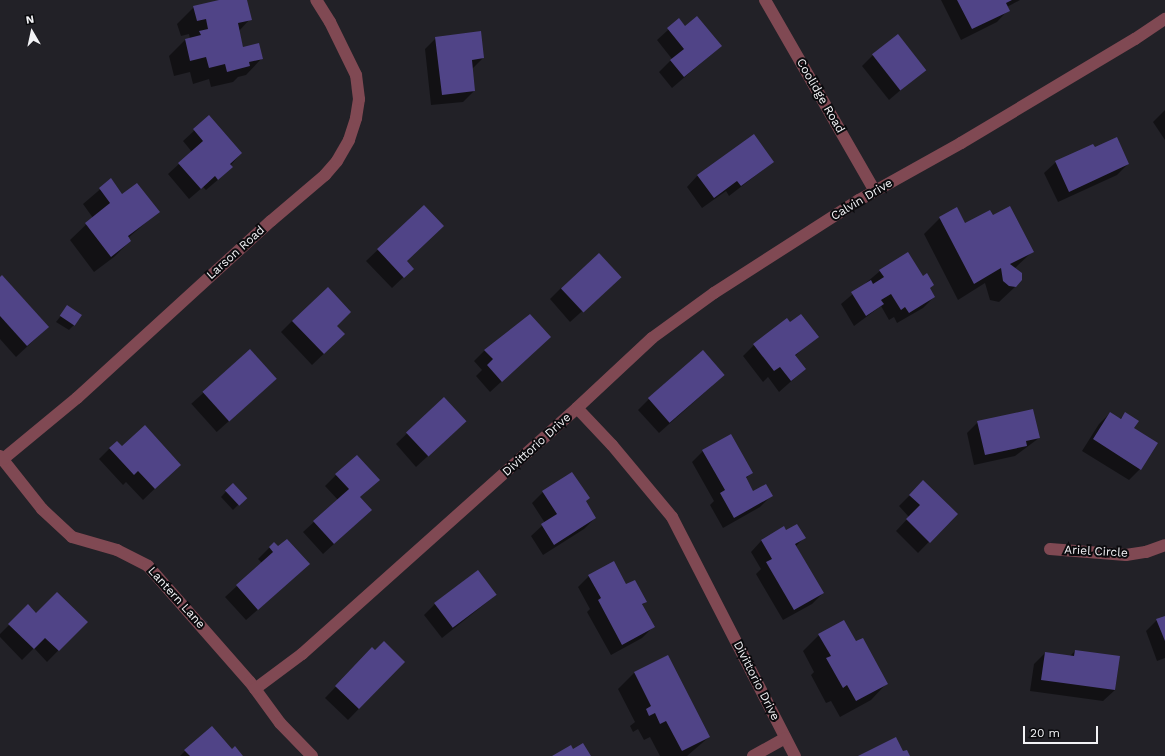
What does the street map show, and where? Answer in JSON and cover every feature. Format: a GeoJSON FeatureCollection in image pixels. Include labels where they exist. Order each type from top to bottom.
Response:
{"type":"FeatureCollection","features":[{"type":"Feature","properties":{"kind":"street","name":"Larson Road"},"geometry":{"type":"LineString","coordinates":[[1,458],[77,398],[271,221],[325,175],[337,161],[349,140],[356,118],[358,99],[356,75],[330,22],[316,0]]}},
{"type":"Feature","properties":{"kind":"street","name":"Coolidge Road"},"geometry":{"type":"LineString","coordinates":[[765,0],[875,191]]}},
{"type":"Feature","properties":{"kind":"street","name":"Calvin Drive"},"geometry":{"type":"LineString","coordinates":[[577,408],[652,338],[708,297],[875,191],[1129,43],[1165,18]]}},
{"type":"Feature","properties":{"kind":"street","name":"Divittorio Drive"},"geometry":{"type":"LineString","coordinates":[[255,689],[302,654],[577,408],[612,445],[672,517],[795,756]]}},
{"type":"Feature","properties":{"kind":"street","name":"Lantern Lane"},"geometry":{"type":"LineString","coordinates":[[1,458],[42,509],[72,537],[117,550],[148,566],[255,689],[280,723],[312,756]]}},
{"type":"Feature","properties":{"kind":"street","name":"Ariel Circle"},"geometry":{"type":"LineString","coordinates":[[1050,549],[1126,555],[1146,552],[1165,545]]}},
{"type":"Feature","properties":{"kind":"street"},"geometry":{"type":"LineString","coordinates":[[753,756],[785,738]]}},
{"type":"Feature","properties":{"kind":"building"},"geometry":{"type":"Polygon","coordinates":[[[219,0],[247,0],[252,20],[238,23],[243,47],[259,43],[263,59],[249,62],[250,66],[227,72],[225,64],[209,68],[206,57],[190,61],[185,39],[201,35],[199,31],[208,29],[206,19],[197,21],[193,6],[219,0]]]}},
{"type":"Feature","properties":{"kind":"building"},"geometry":{"type":"Polygon","coordinates":[[[957,0],[1012,0],[1006,3],[1010,11],[972,29],[957,0]]]}},
{"type":"Feature","properties":{"kind":"building"},"geometry":{"type":"Polygon","coordinates":[[[697,16],[722,46],[684,77],[670,60],[684,49],[667,28],[679,18],[685,26],[697,16]]]}},
{"type":"Feature","properties":{"kind":"building"},"geometry":{"type":"Polygon","coordinates":[[[481,31],[484,58],[472,60],[475,91],[442,95],[435,37],[481,31]]]}},
{"type":"Feature","properties":{"kind":"building"},"geometry":{"type":"Polygon","coordinates":[[[898,34],[926,70],[900,91],[872,54],[898,34]]]}},
{"type":"Feature","properties":{"kind":"building"},"geometry":{"type":"Polygon","coordinates":[[[209,115],[242,153],[230,164],[233,167],[218,180],[215,176],[201,189],[178,163],[203,141],[193,129],[209,115]]]}},
{"type":"Feature","properties":{"kind":"building"},"geometry":{"type":"Polygon","coordinates":[[[754,134],[774,162],[741,186],[737,181],[714,198],[697,175],[754,134]]]}},
{"type":"Feature","properties":{"kind":"building"},"geometry":{"type":"Polygon","coordinates":[[[1117,137],[1129,164],[1069,192],[1055,161],[1093,144],[1095,147],[1117,137]]]}},
{"type":"Feature","properties":{"kind":"building"},"geometry":{"type":"Polygon","coordinates":[[[111,178],[122,194],[137,183],[160,212],[128,236],[131,241],[111,257],[85,223],[110,203],[99,188],[111,178]]]}},
{"type":"Feature","properties":{"kind":"building"},"geometry":{"type":"Polygon","coordinates":[[[424,205],[444,226],[407,261],[414,269],[404,278],[377,249],[424,205]]]}},
{"type":"Feature","properties":{"kind":"building"},"geometry":{"type":"Polygon","coordinates":[[[1010,206],[1034,252],[1010,264],[1022,273],[1022,280],[1016,287],[1009,286],[1003,281],[1001,268],[974,284],[939,217],[957,207],[965,223],[990,210],[993,215],[1010,206]]]}},
{"type":"Feature","properties":{"kind":"building"},"geometry":{"type":"Polygon","coordinates":[[[908,252],[923,276],[927,273],[934,285],[930,288],[935,297],[909,313],[905,307],[901,310],[891,294],[881,300],[884,304],[866,316],[851,292],[871,280],[873,284],[884,277],[879,270],[908,252]]]}},
{"type":"Feature","properties":{"kind":"building"},"geometry":{"type":"Polygon","coordinates":[[[599,253],[622,277],[583,313],[561,288],[599,253]]]}},
{"type":"Feature","properties":{"kind":"building"},"geometry":{"type":"Polygon","coordinates":[[[2,275],[49,327],[27,346],[0,316],[0,277],[2,275]]]}},
{"type":"Feature","properties":{"kind":"building"},"geometry":{"type":"Polygon","coordinates":[[[328,287],[351,312],[337,326],[345,334],[324,354],[292,321],[328,287]]]}},
{"type":"Feature","properties":{"kind":"building"},"geometry":{"type":"Polygon","coordinates":[[[67,305],[82,315],[75,326],[60,316],[67,305]]]}},
{"type":"Feature","properties":{"kind":"building"},"geometry":{"type":"Polygon","coordinates":[[[530,314],[551,337],[502,382],[487,365],[493,359],[484,350],[530,314]]]}},
{"type":"Feature","properties":{"kind":"building"},"geometry":{"type":"Polygon","coordinates":[[[801,314],[819,337],[795,355],[806,369],[791,381],[780,367],[774,371],[753,344],[787,318],[790,322],[801,314]]]}},
{"type":"Feature","properties":{"kind":"building"},"geometry":{"type":"Polygon","coordinates":[[[250,349],[277,379],[229,422],[202,392],[250,349]]]}},
{"type":"Feature","properties":{"kind":"building"},"geometry":{"type":"Polygon","coordinates":[[[703,350],[725,375],[670,423],[648,398],[703,350]]]}},
{"type":"Feature","properties":{"kind":"building"},"geometry":{"type":"Polygon","coordinates":[[[444,397],[467,421],[428,457],[406,432],[444,397]]]}},
{"type":"Feature","properties":{"kind":"building"},"geometry":{"type":"Polygon","coordinates":[[[1033,409],[1040,438],[1026,441],[1027,446],[985,455],[977,421],[1033,409]]]}},
{"type":"Feature","properties":{"kind":"building"},"geometry":{"type":"Polygon","coordinates":[[[1110,412],[1121,419],[1125,412],[1139,421],[1134,428],[1158,443],[1141,470],[1093,439],[1110,412]]]}},
{"type":"Feature","properties":{"kind":"building"},"geometry":{"type":"Polygon","coordinates":[[[145,425],[181,465],[155,489],[138,471],[134,475],[109,448],[117,441],[122,446],[145,425]]]}},
{"type":"Feature","properties":{"kind":"building"},"geometry":{"type":"Polygon","coordinates":[[[731,434],[753,473],[746,477],[753,491],[766,484],[773,496],[734,518],[720,493],[725,490],[702,450],[731,434]]]}},
{"type":"Feature","properties":{"kind":"building"},"geometry":{"type":"Polygon","coordinates":[[[357,455],[380,480],[360,497],[372,510],[334,544],[313,521],[349,489],[335,474],[357,455]]]}},
{"type":"Feature","properties":{"kind":"building"},"geometry":{"type":"Polygon","coordinates":[[[572,472],[590,498],[586,501],[596,518],[554,545],[541,524],[557,514],[542,491],[572,472]]]}},
{"type":"Feature","properties":{"kind":"building"},"geometry":{"type":"Polygon","coordinates":[[[923,480],[958,514],[930,543],[906,519],[920,505],[909,495],[923,480]]]}},
{"type":"Feature","properties":{"kind":"building"},"geometry":{"type":"Polygon","coordinates":[[[233,483],[247,498],[239,506],[225,491],[233,483]]]}},
{"type":"Feature","properties":{"kind":"building"},"geometry":{"type":"Polygon","coordinates":[[[797,524],[806,538],[795,544],[824,593],[794,610],[766,562],[772,559],[761,540],[784,526],[786,530],[797,524]]]}},
{"type":"Feature","properties":{"kind":"building"},"geometry":{"type":"Polygon","coordinates":[[[287,539],[310,564],[258,610],[236,585],[273,552],[269,547],[274,542],[278,546],[287,539]]]}},
{"type":"Feature","properties":{"kind":"building"},"geometry":{"type":"Polygon","coordinates":[[[614,561],[626,584],[635,580],[647,602],[642,604],[655,627],[622,645],[598,600],[601,598],[588,575],[614,561]]]}},
{"type":"Feature","properties":{"kind":"building"},"geometry":{"type":"Polygon","coordinates":[[[478,570],[497,595],[453,628],[434,603],[478,570]]]}},
{"type":"Feature","properties":{"kind":"building"},"geometry":{"type":"Polygon","coordinates":[[[57,592],[88,622],[59,651],[45,638],[34,649],[8,624],[28,604],[36,613],[57,592]]]}},
{"type":"Feature","properties":{"kind":"building"},"geometry":{"type":"Polygon","coordinates":[[[1165,616],[1165,641],[1156,619],[1165,616]]]}},
{"type":"Feature","properties":{"kind":"building"},"geometry":{"type":"Polygon","coordinates":[[[844,620],[856,641],[863,638],[888,684],[856,701],[847,685],[843,688],[826,658],[831,656],[818,634],[844,620]]]}},
{"type":"Feature","properties":{"kind":"building"},"geometry":{"type":"Polygon","coordinates":[[[384,641],[405,662],[359,709],[335,686],[372,647],[375,650],[384,641]]]}},
{"type":"Feature","properties":{"kind":"building"},"geometry":{"type":"Polygon","coordinates":[[[1075,650],[1120,656],[1115,690],[1041,680],[1045,652],[1074,656],[1075,650]]]}},
{"type":"Feature","properties":{"kind":"building"},"geometry":{"type":"Polygon","coordinates":[[[668,655],[710,737],[682,751],[666,721],[660,724],[655,713],[649,716],[646,709],[651,706],[634,672],[668,655]]]}},
{"type":"Feature","properties":{"kind":"building"},"geometry":{"type":"Polygon","coordinates":[[[212,726],[232,749],[235,746],[243,756],[190,756],[184,750],[212,726]]]}},
{"type":"Feature","properties":{"kind":"building"},"geometry":{"type":"Polygon","coordinates":[[[896,737],[903,751],[907,750],[910,756],[858,756],[896,737]]]}},
{"type":"Feature","properties":{"kind":"building"},"geometry":{"type":"Polygon","coordinates":[[[583,743],[591,756],[552,756],[571,745],[573,749],[583,743]]]}}]}
